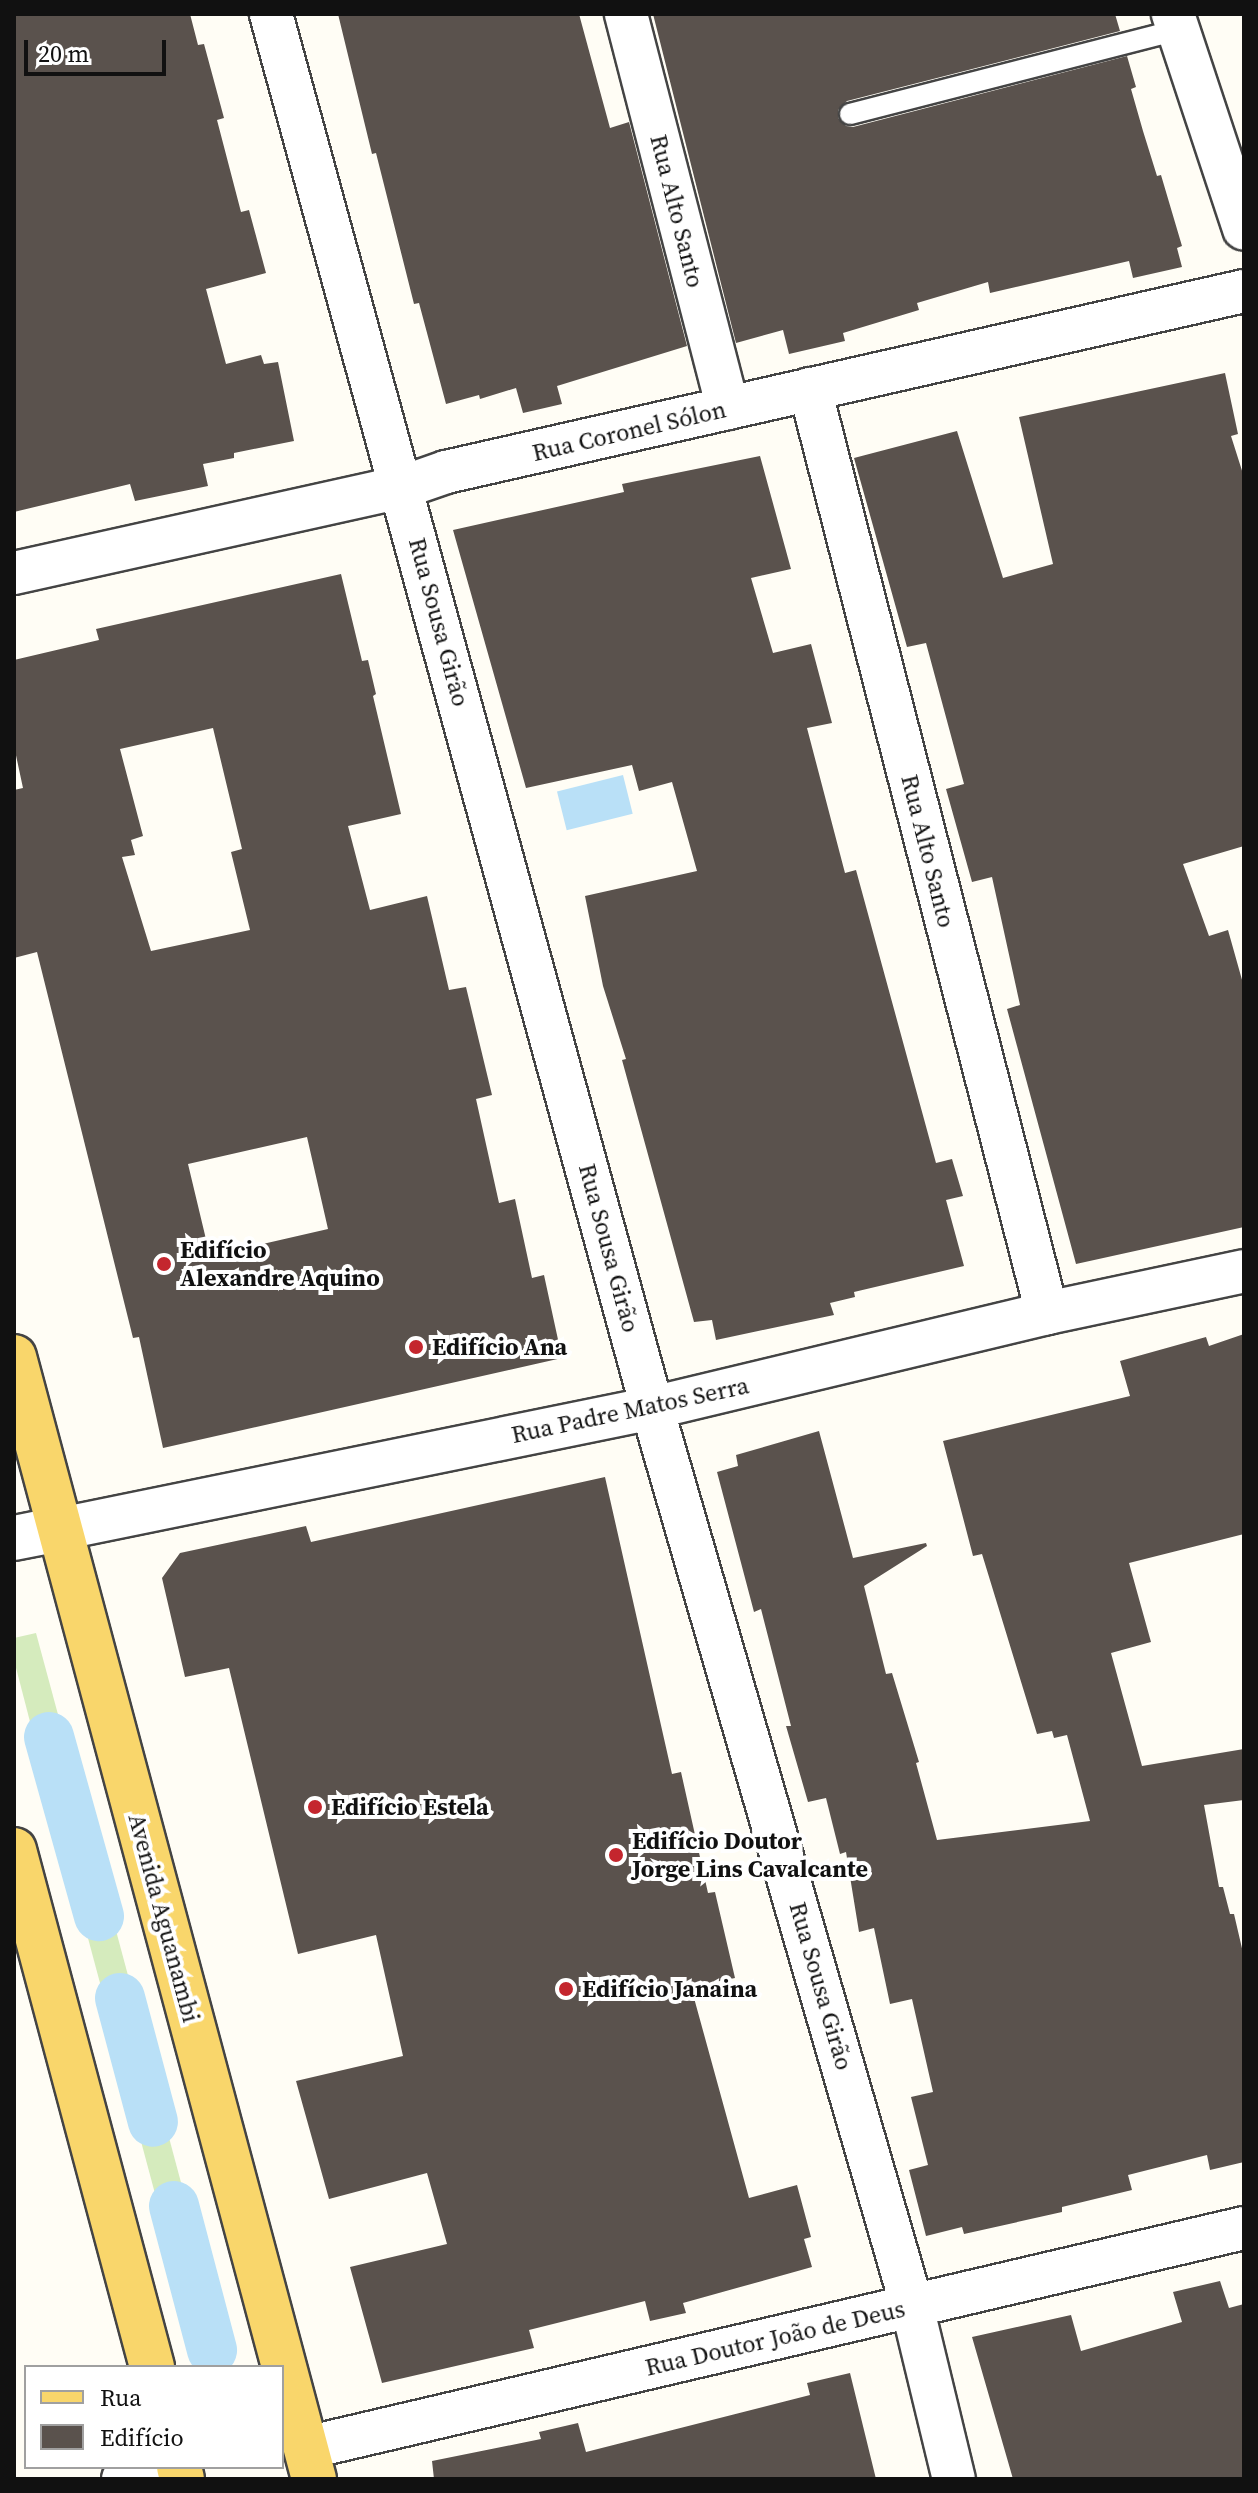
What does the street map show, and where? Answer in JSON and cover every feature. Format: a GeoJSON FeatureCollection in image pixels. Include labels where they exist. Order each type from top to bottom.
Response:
{"type":"FeatureCollection","features":[{"type":"Feature","properties":{"kind":"main road","name":"Avenida Aguanambi"},"geometry":{"type":"LineString","coordinates":[[14,1357],[284,2365]]}},
{"type":"Feature","properties":{"kind":"main road"},"geometry":{"type":"LineString","coordinates":[[14,1850],[27,1946],[151,2365]]}},
{"type":"Feature","properties":{"kind":"main road","name":"Avenida Aguanambi"},"geometry":{"type":"LineString","coordinates":[[284,2367],[310,2464]]}},
{"type":"Feature","properties":{"kind":"street","name":"Rua Sousa Girão"},"geometry":{"type":"LineString","coordinates":[[271,14],[403,487],[652,1408],[912,2306],[954,2479]]}},
{"type":"Feature","properties":{"kind":"street","name":"Rua Alto Santo"},"geometry":{"type":"LineString","coordinates":[[626,14],[728,408]]}},
{"type":"Feature","properties":{"kind":"street"},"geometry":{"type":"LineString","coordinates":[[1176,22],[1244,229]]}},
{"type":"Feature","properties":{"kind":"street","name":"Rua Coronel Sólon"},"geometry":{"type":"LineString","coordinates":[[14,573],[403,487],[446,472],[1244,291]]}},
{"type":"Feature","properties":{"kind":"street","name":"Rua Alto Santo"},"geometry":{"type":"LineString","coordinates":[[810,389],[1047,1313]]}},
{"type":"Feature","properties":{"kind":"street","name":"Rua Padre Matos Serra"},"geometry":{"type":"LineString","coordinates":[[14,1538],[652,1408],[1047,1313],[1244,1271]]}},
{"type":"Feature","properties":{"kind":"street","name":"Rua Doutor João de Deus"},"geometry":{"type":"LineString","coordinates":[[310,2464],[912,2306],[1244,2228]]}},
{"type":"Feature","properties":{"kind":"street"},"geometry":{"type":"LineString","coordinates":[[123,2479],[168,2469]]}},
{"type":"Feature","properties":{"kind":"lane"},"geometry":{"type":"LineString","coordinates":[[850,114],[1176,22]]}},
{"type":"Feature","properties":{"kind":"green space"},"geometry":{"type":"Polygon","coordinates":[[[36,1633],[63,1733],[35,1741],[14,1660],[14,1638],[36,1633]]]}},
{"type":"Feature","properties":{"kind":"green space"},"geometry":{"type":"Polygon","coordinates":[[[111,1912],[133,1995],[105,2003],[83,1920],[111,1912]]]}},
{"type":"Feature","properties":{"kind":"green space"},"geometry":{"type":"Polygon","coordinates":[[[164,2119],[187,2204],[160,2211],[137,2126],[164,2119]]]}},
{"type":"Feature","properties":{"kind":"water"},"geometry":{"type":"Polygon","coordinates":[[[623,775],[633,814],[567,830],[557,791],[623,775]]]}},
{"type":"Feature","properties":{"kind":"building"},"geometry":{"type":"Polygon","coordinates":[[[14,14],[190,14],[198,45],[204,44],[224,118],[217,120],[241,212],[249,210],[266,273],[206,289],[226,364],[261,355],[264,364],[278,362],[294,441],[234,453],[234,458],[203,464],[208,486],[135,501],[130,484],[14,512],[14,14]]]}},
{"type":"Feature","properties":{"kind":"building"},"geometry":{"type":"Polygon","coordinates":[[[338,14],[579,14],[610,128],[629,122],[687,346],[557,386],[562,404],[523,413],[516,388],[480,399],[479,395],[446,404],[419,303],[414,304],[376,153],[372,154],[338,14]]]}},
{"type":"Feature","properties":{"kind":"building"},"geometry":{"type":"Polygon","coordinates":[[[653,14],[1115,14],[1120,31],[847,101],[838,110],[838,118],[846,126],[853,127],[1127,56],[1136,87],[1131,89],[1143,131],[1157,176],[1161,175],[1182,246],[1177,248],[1182,267],[1133,278],[1129,261],[990,293],[988,282],[917,303],[919,310],[843,333],[845,341],[789,354],[783,330],[736,343],[653,14]]]}},
{"type":"Feature","properties":{"kind":"building"},"geometry":{"type":"Polygon","coordinates":[[[1225,373],[1238,434],[1231,436],[1244,477],[1244,846],[1183,864],[1209,936],[1228,930],[1244,987],[1244,1227],[1076,1264],[1007,1009],[1020,1005],[992,877],[972,882],[946,789],[964,784],[926,643],[907,647],[854,458],[957,431],[1003,578],[1053,564],[1019,417],[1225,373]]]}},
{"type":"Feature","properties":{"kind":"building"},"geometry":{"type":"Polygon","coordinates":[[[760,456],[791,569],[751,578],[773,653],[811,644],[832,723],[807,728],[845,873],[856,870],[936,1163],[952,1159],[963,1196],[946,1200],[964,1266],[854,1292],[855,1297],[830,1303],[834,1315],[716,1340],[712,1320],[694,1322],[622,1060],[626,1059],[603,986],[585,896],[697,871],[672,782],[639,791],[632,765],[526,788],[453,530],[624,492],[622,484],[760,456]]]}},
{"type":"Feature","properties":{"kind":"building"},"geometry":{"type":"Polygon","coordinates":[[[341,574],[362,661],[368,660],[376,694],[373,696],[401,814],[348,826],[370,910],[427,896],[449,990],[466,987],[492,1095],[476,1099],[499,1203],[515,1199],[532,1278],[544,1275],[562,1358],[163,1448],[139,1337],[133,1338],[37,952],[14,958],[14,790],[23,788],[14,746],[14,660],[99,640],[96,629],[341,574]],[[213,728],[120,749],[143,836],[131,840],[135,855],[122,857],[151,951],[250,930],[231,852],[242,849],[213,728]],[[307,1137],[188,1164],[210,1256],[328,1229],[307,1137]]]}},
{"type":"Feature","properties":{"kind":"building"},"geometry":{"type":"Polygon","coordinates":[[[1244,1334],[1244,1534],[1129,1563],[1151,1642],[1111,1653],[1142,1766],[1244,1749],[1244,1800],[1204,1805],[1219,1887],[1223,1887],[1230,1914],[1234,1914],[1244,1957],[1244,2162],[1210,2170],[1207,2155],[1128,2175],[1132,2190],[1062,2207],[1062,2212],[964,2234],[962,2227],[926,2236],[909,2170],[928,2165],[911,2097],[933,2092],[912,1999],[890,2004],[874,1928],[859,1932],[846,1852],[840,1854],[826,1798],[808,1802],[786,1726],[791,1726],[761,1609],[754,1612],[717,1472],[738,1466],[736,1455],[819,1431],[853,1558],[926,1543],[927,1546],[864,1586],[886,1674],[892,1673],[919,1762],[916,1763],[937,1840],[1090,1821],[1067,1735],[1054,1738],[1052,1731],[1037,1734],[982,1554],[973,1556],[943,1441],[1130,1396],[1120,1361],[1206,1337],[1209,1346],[1244,1334]]]}},
{"type":"Feature","properties":{"kind":"building"},"geometry":{"type":"Polygon","coordinates":[[[605,1477],[672,1774],[681,1772],[708,1893],[715,1892],[735,1978],[691,1987],[749,2198],[797,2185],[811,2237],[804,2239],[812,2267],[683,2303],[686,2313],[650,2321],[645,2301],[529,2330],[534,2348],[382,2383],[350,2267],[447,2244],[427,2173],[329,2199],[296,2081],[403,2056],[376,1935],[298,1954],[229,1668],[185,1677],[162,1578],[180,1553],[306,1526],[311,1542],[605,1477]]]}},
{"type":"Feature","properties":{"kind":"building"},"geometry":{"type":"Polygon","coordinates":[[[1220,2281],[1229,2308],[1244,2304],[1244,2479],[1013,2479],[972,2337],[1071,2315],[1081,2351],[1182,2322],[1173,2292],[1220,2281]]]}},
{"type":"Feature","properties":{"kind":"building"},"geometry":{"type":"Polygon","coordinates":[[[850,2373],[876,2479],[434,2479],[432,2461],[541,2439],[539,2432],[578,2423],[586,2452],[810,2395],[807,2383],[850,2373]]]}},
{"type":"Feature","properties":{"kind":"waterway"},"geometry":{"type":"LineString","coordinates":[[49,1737],[99,1916]]}},
{"type":"Feature","properties":{"kind":"waterway"},"geometry":{"type":"LineString","coordinates":[[120,1998],[153,2122]]}},
{"type":"Feature","properties":{"kind":"waterway"},"geometry":{"type":"LineString","coordinates":[[174,2206],[212,2350]]}},
{"type":"Feature","properties":{"kind":"place","name":"Edifício Alexandre Aquino"},"geometry":{"type":"Point","coordinates":[164,1264]}},
{"type":"Feature","properties":{"kind":"place","name":"Edifício Ana"},"geometry":{"type":"Point","coordinates":[416,1347]}},
{"type":"Feature","properties":{"kind":"place","name":"Edifício Estela"},"geometry":{"type":"Point","coordinates":[315,1807]}},
{"type":"Feature","properties":{"kind":"place","name":"Edifício Doutor Jorge Lins Cavalcante"},"geometry":{"type":"Point","coordinates":[616,1855]}},
{"type":"Feature","properties":{"kind":"place","name":"Edifício Janaina"},"geometry":{"type":"Point","coordinates":[566,1989]}}]}
